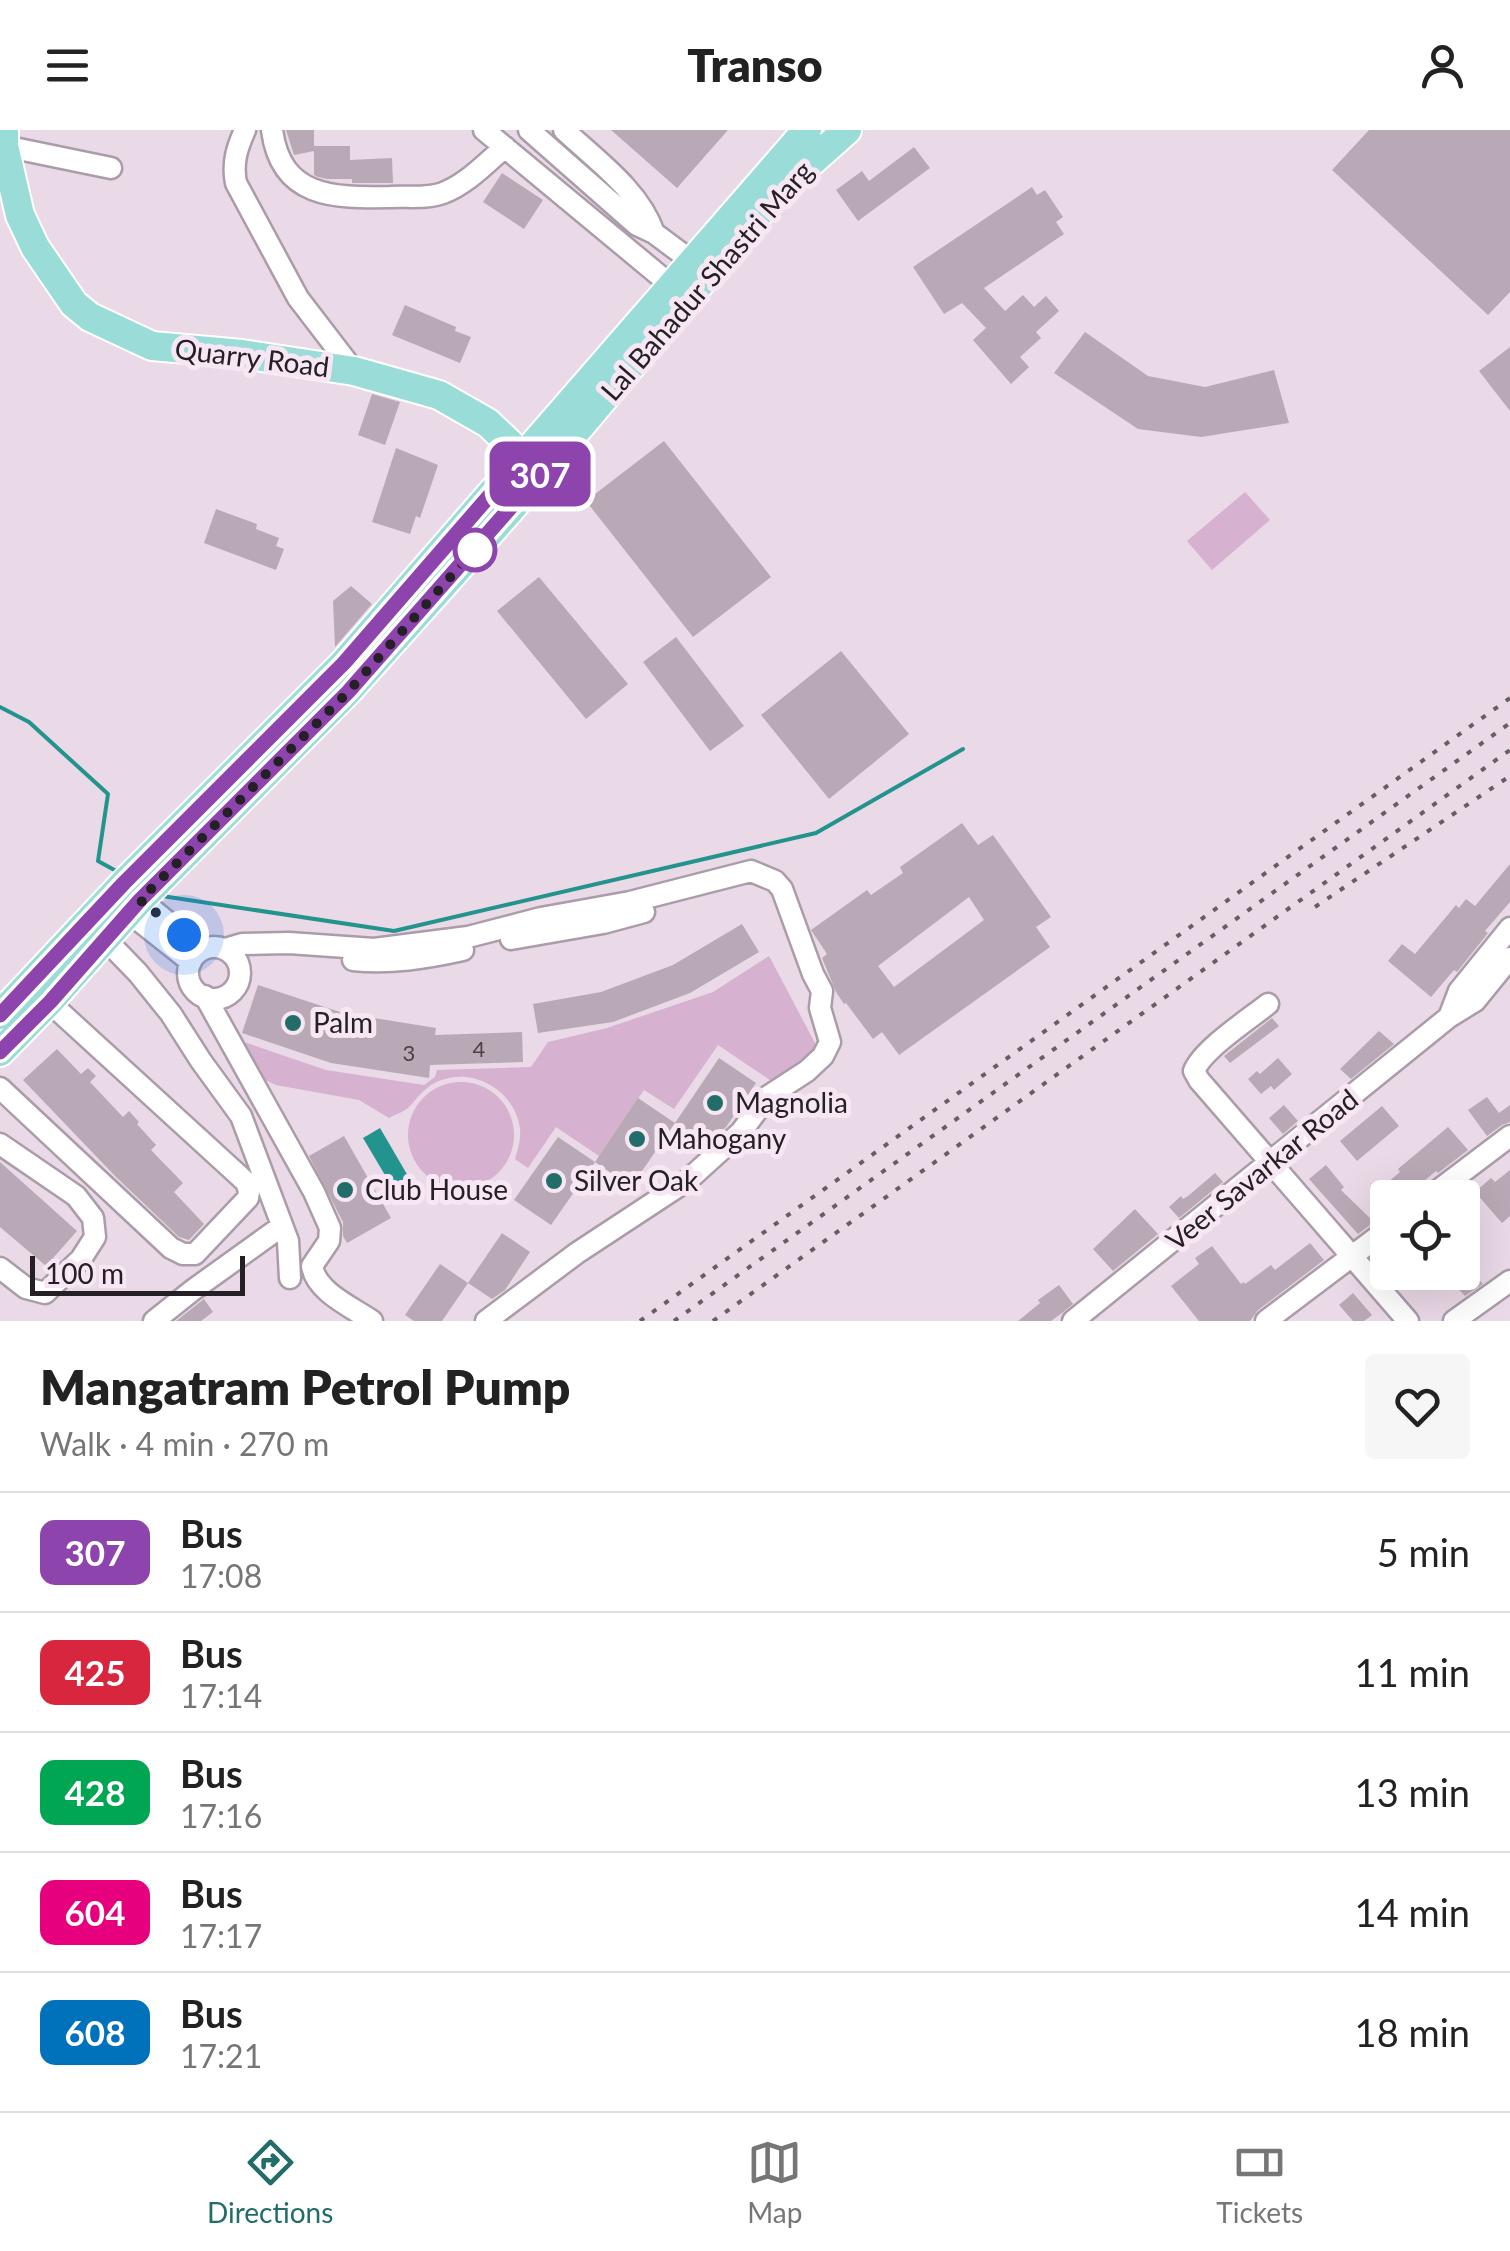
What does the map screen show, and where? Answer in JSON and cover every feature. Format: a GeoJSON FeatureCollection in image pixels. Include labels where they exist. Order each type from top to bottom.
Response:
{"type":"FeatureCollection","features":[{"type":"Feature","properties":{"kind":"main road","name":"Lal Bahadur Shastri Marg"},"geometry":{"type":"LineString","coordinates":[[532,465],[672,286],[807,130]]}},
{"type":"Feature","properties":{"kind":"main road","name":"Lal Bahadur Shastri Marg"},"geometry":{"type":"LineString","coordinates":[[0,1015],[133,891],[532,465],[776,194],[846,130]]}},
{"type":"Feature","properties":{"kind":"main road","name":"Quarry Road"},"geometry":{"type":"LineString","coordinates":[[4,138],[10,214],[74,304],[90,317],[152,346],[242,354],[354,371],[438,395],[488,423],[532,465]]}},
{"type":"Feature","properties":{"kind":"main road","name":"Lal Bahadur Shastri Marg"},"geometry":{"type":"LineString","coordinates":[[0,1052],[106,940],[133,891]]}},
{"type":"Feature","properties":{"kind":"street"},"geometry":{"type":"LineString","coordinates":[[245,130],[235,153],[236,183],[298,298],[354,371]]}},
{"type":"Feature","properties":{"kind":"street"},"geometry":{"type":"LineString","coordinates":[[272,130],[277,158],[294,178],[316,192],[351,198],[438,196],[456,187],[505,147]]}},
{"type":"Feature","properties":{"kind":"street"},"geometry":{"type":"LineString","coordinates":[[484,130],[672,286]]}},
{"type":"Feature","properties":{"kind":"street"},"geometry":{"type":"LineString","coordinates":[[529,130],[638,225],[693,262]]}},
{"type":"Feature","properties":{"kind":"street"},"geometry":{"type":"LineString","coordinates":[[564,130],[623,186],[647,214],[654,233]]}},
{"type":"Feature","properties":{"kind":"street"},"geometry":{"type":"LineString","coordinates":[[4,138],[111,168]]}},
{"type":"Feature","properties":{"kind":"street"},"geometry":{"type":"LineString","coordinates":[[229,952],[242,944],[290,942],[374,949],[468,937],[541,918],[619,911],[751,871],[782,888],[822,991],[820,1008],[830,1042],[822,1056],[807,1071],[767,1097],[741,1132],[688,1180],[577,1252],[486,1321]]}},
{"type":"Feature","properties":{"kind":"street"},"geometry":{"type":"LineString","coordinates":[[133,891],[196,956]]}},
{"type":"Feature","properties":{"kind":"street","name":"Veer Savarkar Road"},"geometry":{"type":"LineString","coordinates":[[1450,1017],[1459,991],[1510,928]]}},
{"type":"Feature","properties":{"kind":"street"},"geometry":{"type":"LineString","coordinates":[[106,940],[171,1014],[241,1116],[288,1241],[290,1278]]}},
{"type":"Feature","properties":{"kind":"street"},"geometry":{"type":"LineString","coordinates":[[210,947],[229,952],[240,970],[236,987],[222,997],[197,992],[189,978],[196,956],[210,947]]}},
{"type":"Feature","properties":{"kind":"street","name":"Veer Savarkar Road"},"geometry":{"type":"LineString","coordinates":[[1074,1321],[1450,1017],[1475,1001],[1510,958]]}},
{"type":"Feature","properties":{"kind":"street"},"geometry":{"type":"LineString","coordinates":[[205,996],[330,1228],[329,1241],[312,1266],[314,1278],[372,1321]]}},
{"type":"Feature","properties":{"kind":"street"},"geometry":{"type":"LineString","coordinates":[[0,1088],[170,1248],[183,1254],[195,1254],[248,1198],[246,1182],[50,1002]]}},
{"type":"Feature","properties":{"kind":"street"},"geometry":{"type":"LineString","coordinates":[[1268,1004],[1208,1052],[1194,1071],[1408,1321]]}},
{"type":"Feature","properties":{"kind":"street"},"geometry":{"type":"LineString","coordinates":[[1452,1180],[1510,1136]]}},
{"type":"Feature","properties":{"kind":"street"},"geometry":{"type":"LineString","coordinates":[[0,1144],[76,1196],[93,1218],[95,1237],[78,1264],[45,1292],[26,1288],[0,1268]]}},
{"type":"Feature","properties":{"kind":"street"},"geometry":{"type":"LineString","coordinates":[[154,1321],[282,1226]]}},
{"type":"Feature","properties":{"kind":"street"},"geometry":{"type":"LineString","coordinates":[[1266,1321],[1370,1242]]}},
{"type":"Feature","properties":{"kind":"street"},"geometry":{"type":"LineString","coordinates":[[1454,1321],[1510,1281]]}},
{"type":"Feature","properties":{"kind":"shaded area"},"geometry":{"type":"Polygon","coordinates":[[[1245,492],[1270,520],[1212,570],[1187,541],[1245,492]]]}},
{"type":"Feature","properties":{"kind":"shaded area"},"geometry":{"type":"Polygon","coordinates":[[[769,956],[816,1045],[786,1091],[718,1045],[674,1109],[644,1090],[599,1156],[556,1127],[528,1168],[515,1159],[520,1141],[517,1116],[503,1095],[483,1081],[458,1077],[439,1081],[407,1109],[389,1118],[359,1100],[276,1085],[259,1077],[244,1042],[326,1070],[424,1085],[435,1077],[437,1070],[531,1067],[548,1042],[607,1028],[713,992],[769,956]]]}},
{"type":"Feature","properties":{"kind":"shaded area"},"geometry":{"type":"Polygon","coordinates":[[[461,1082],[481,1086],[498,1098],[510,1115],[514,1135],[510,1155],[498,1172],[481,1184],[461,1188],[441,1184],[424,1172],[412,1155],[408,1135],[412,1115],[424,1098],[441,1086],[461,1082]]]}},
{"type":"Feature","properties":{"kind":"shaded area"},"geometry":{"type":"Polygon","coordinates":[[[380,1128],[415,1188],[398,1197],[363,1138],[380,1128]]]}},
{"type":"Feature","properties":{"kind":"building"},"geometry":{"type":"Polygon","coordinates":[[[286,130],[314,130],[314,151],[294,155],[286,130]]]}},
{"type":"Feature","properties":{"kind":"building"},"geometry":{"type":"Polygon","coordinates":[[[611,130],[728,130],[677,188],[611,130]]]}},
{"type":"Feature","properties":{"kind":"building"},"geometry":{"type":"Polygon","coordinates":[[[1369,130],[1510,130],[1510,292],[1488,315],[1332,170],[1369,130]]]}},
{"type":"Feature","properties":{"kind":"building"},"geometry":{"type":"Polygon","coordinates":[[[314,146],[350,146],[350,160],[392,158],[393,183],[352,183],[352,179],[318,177],[314,175],[314,146]]]}},
{"type":"Feature","properties":{"kind":"building"},"geometry":{"type":"Polygon","coordinates":[[[914,147],[930,168],[858,221],[836,190],[862,171],[869,181],[914,147]]]}},
{"type":"Feature","properties":{"kind":"building"},"geometry":{"type":"Polygon","coordinates":[[[502,173],[543,200],[524,229],[483,202],[502,173]]]}},
{"type":"Feature","properties":{"kind":"building"},"geometry":{"type":"Polygon","coordinates":[[[1032,187],[1037,195],[1045,190],[1063,217],[1056,222],[1064,234],[984,288],[1005,311],[1023,295],[1034,307],[1046,296],[1059,311],[1036,332],[1041,338],[1020,357],[1029,367],[1011,384],[973,340],[986,328],[962,303],[944,314],[913,267],[1032,187]]]}},
{"type":"Feature","properties":{"kind":"building"},"geometry":{"type":"Polygon","coordinates":[[[405,305],[471,337],[460,363],[392,335],[405,305]]]}},
{"type":"Feature","properties":{"kind":"building"},"geometry":{"type":"Polygon","coordinates":[[[1085,332],[1148,376],[1205,387],[1274,370],[1289,423],[1201,437],[1138,429],[1054,373],[1085,332]]]}},
{"type":"Feature","properties":{"kind":"building"},"geometry":{"type":"Polygon","coordinates":[[[1510,347],[1510,411],[1479,371],[1510,347]]]}},
{"type":"Feature","properties":{"kind":"building"},"geometry":{"type":"Polygon","coordinates":[[[372,394],[400,402],[385,445],[358,435],[372,394]]]}},
{"type":"Feature","properties":{"kind":"building"},"geometry":{"type":"Polygon","coordinates":[[[664,441],[771,577],[693,637],[586,501],[664,441]]]}},
{"type":"Feature","properties":{"kind":"building"},"geometry":{"type":"Polygon","coordinates":[[[396,448],[438,465],[420,518],[416,516],[410,534],[372,522],[396,448]]]}},
{"type":"Feature","properties":{"kind":"building"},"geometry":{"type":"Polygon","coordinates":[[[216,509],[257,524],[256,529],[279,538],[276,546],[284,549],[276,570],[204,543],[216,509]]]}},
{"type":"Feature","properties":{"kind":"building"},"geometry":{"type":"Polygon","coordinates":[[[539,577],[628,684],[586,719],[497,611],[539,577]]]}},
{"type":"Feature","properties":{"kind":"building"},"geometry":{"type":"Polygon","coordinates":[[[351,586],[372,604],[335,647],[333,601],[351,586]]]}},
{"type":"Feature","properties":{"kind":"building"},"geometry":{"type":"Polygon","coordinates":[[[676,637],[744,726],[710,751],[643,662],[676,637]]]}},
{"type":"Feature","properties":{"kind":"building"},"geometry":{"type":"Polygon","coordinates":[[[841,651],[909,734],[829,799],[761,715],[841,651]]]}},
{"type":"Feature","properties":{"kind":"building"},"geometry":{"type":"Polygon","coordinates":[[[962,823],[978,845],[993,835],[1051,917],[1036,927],[1050,947],[899,1055],[882,1032],[873,1039],[844,1004],[822,958],[827,954],[811,930],[867,890],[871,895],[903,873],[900,867],[962,823]],[[969,897],[878,966],[894,987],[984,920],[969,897]]]}},
{"type":"Feature","properties":{"kind":"building"},"geometry":{"type":"Polygon","coordinates":[[[1510,864],[1510,902],[1457,972],[1454,970],[1431,997],[1388,961],[1402,944],[1415,954],[1456,905],[1459,908],[1466,899],[1475,906],[1510,864]]]}},
{"type":"Feature","properties":{"kind":"building"},"geometry":{"type":"Polygon","coordinates":[[[742,924],[759,952],[690,993],[613,1022],[538,1033],[533,1004],[601,992],[673,965],[742,924]]]}},
{"type":"Feature","properties":{"kind":"building"},"geometry":{"type":"Polygon","coordinates":[[[258,985],[343,1013],[436,1028],[435,1035],[522,1032],[523,1062],[430,1065],[429,1078],[331,1063],[242,1033],[258,985]]]}},
{"type":"Feature","properties":{"kind":"building"},"geometry":{"type":"Polygon","coordinates":[[[1272,1018],[1279,1026],[1230,1063],[1224,1056],[1272,1018]]]}},
{"type":"Feature","properties":{"kind":"building"},"geometry":{"type":"Polygon","coordinates":[[[1379,1031],[1394,1044],[1351,1079],[1340,1069],[1379,1031]]]}},
{"type":"Feature","properties":{"kind":"building"},"geometry":{"type":"Polygon","coordinates":[[[57,1049],[81,1074],[88,1068],[96,1076],[90,1082],[123,1117],[129,1111],[156,1145],[151,1150],[183,1183],[174,1192],[204,1224],[189,1240],[179,1237],[116,1177],[23,1080],[57,1049]]]}},
{"type":"Feature","properties":{"kind":"building","name":"Magnolia"},"geometry":{"type":"Polygon","coordinates":[[[719,1058],[756,1083],[726,1127],[707,1145],[675,1123],[719,1058]]]}},
{"type":"Feature","properties":{"kind":"building"},"geometry":{"type":"Polygon","coordinates":[[[1278,1058],[1292,1074],[1274,1090],[1271,1086],[1261,1094],[1248,1079],[1278,1058]]]}},
{"type":"Feature","properties":{"kind":"building"},"geometry":{"type":"Polygon","coordinates":[[[1487,1097],[1499,1113],[1510,1105],[1510,1122],[1487,1136],[1468,1110],[1487,1097]]]}},
{"type":"Feature","properties":{"kind":"building","name":"Mahogany"},"geometry":{"type":"Polygon","coordinates":[[[638,1098],[675,1123],[631,1187],[595,1162],[638,1098]]]}},
{"type":"Feature","properties":{"kind":"building"},"geometry":{"type":"Polygon","coordinates":[[[1284,1105],[1298,1121],[1283,1134],[1269,1118],[1284,1105]]]}},
{"type":"Feature","properties":{"kind":"building"},"geometry":{"type":"Polygon","coordinates":[[[1382,1106],[1399,1126],[1357,1161],[1340,1141],[1382,1106]]]}},
{"type":"Feature","properties":{"kind":"building"},"geometry":{"type":"Polygon","coordinates":[[[1448,1127],[1468,1150],[1425,1180],[1390,1180],[1400,1172],[1398,1169],[1448,1127]]]}},
{"type":"Feature","properties":{"kind":"building","name":"Club House"},"geometry":{"type":"Polygon","coordinates":[[[344,1136],[391,1218],[347,1243],[343,1222],[309,1156],[344,1136]]]}},
{"type":"Feature","properties":{"kind":"building","name":"Silver Oak"},"geometry":{"type":"Polygon","coordinates":[[[558,1137],[595,1162],[551,1225],[514,1200],[558,1137]]]}},
{"type":"Feature","properties":{"kind":"building"},"geometry":{"type":"Polygon","coordinates":[[[0,1162],[77,1231],[46,1266],[0,1227],[0,1162]]]}},
{"type":"Feature","properties":{"kind":"building"},"geometry":{"type":"Polygon","coordinates":[[[1326,1165],[1344,1187],[1341,1190],[1370,1218],[1370,1225],[1358,1234],[1309,1179],[1326,1165]]]}},
{"type":"Feature","properties":{"kind":"building"},"geometry":{"type":"Polygon","coordinates":[[[1510,1170],[1510,1216],[1502,1223],[1480,1198],[1480,1188],[1491,1178],[1495,1182],[1510,1170]]]}},
{"type":"Feature","properties":{"kind":"building"},"geometry":{"type":"Polygon","coordinates":[[[1215,1173],[1223,1182],[1179,1218],[1169,1207],[1215,1173]]]}},
{"type":"Feature","properties":{"kind":"building"},"geometry":{"type":"Polygon","coordinates":[[[1135,1209],[1158,1234],[1113,1271],[1093,1249],[1135,1209]]]}},
{"type":"Feature","properties":{"kind":"building"},"geometry":{"type":"Polygon","coordinates":[[[502,1233],[530,1252],[505,1290],[492,1299],[468,1283],[502,1233]]]}},
{"type":"Feature","properties":{"kind":"building"},"geometry":{"type":"Polygon","coordinates":[[[1310,1243],[1324,1260],[1258,1310],[1250,1321],[1199,1321],[1171,1286],[1199,1264],[1195,1258],[1212,1246],[1241,1284],[1245,1284],[1271,1265],[1275,1270],[1310,1243]]]}},
{"type":"Feature","properties":{"kind":"building"},"geometry":{"type":"Polygon","coordinates":[[[440,1264],[468,1283],[442,1321],[414,1321],[405,1315],[440,1264]]]}},
{"type":"Feature","properties":{"kind":"building"},"geometry":{"type":"Polygon","coordinates":[[[1059,1285],[1073,1304],[1051,1321],[1018,1321],[1040,1303],[1038,1300],[1059,1285]]]}},
{"type":"Feature","properties":{"kind":"building"},"geometry":{"type":"Polygon","coordinates":[[[1353,1293],[1372,1315],[1364,1321],[1353,1321],[1339,1305],[1353,1293]]]}},
{"type":"Feature","properties":{"kind":"building"},"geometry":{"type":"Polygon","coordinates":[[[204,1299],[213,1312],[201,1321],[176,1321],[204,1299]]]}},
{"type":"Feature","properties":{"kind":"waterway"},"geometry":{"type":"LineString","coordinates":[[0,707],[29,722],[108,794],[98,861],[118,872]]}},
{"type":"Feature","properties":{"kind":"waterway"},"geometry":{"type":"LineString","coordinates":[[162,896],[394,931],[816,833],[963,749]]}},
{"type":"Feature","properties":{"kind":"railway"},"geometry":{"type":"LineString","coordinates":[[640,1321],[1510,698]]}},
{"type":"Feature","properties":{"kind":"railway"},"geometry":{"type":"LineString","coordinates":[[674,1321],[1510,723]]}},
{"type":"Feature","properties":{"kind":"railway"},"geometry":{"type":"LineString","coordinates":[[713,1321],[1510,750]]}},
{"type":"Feature","properties":{"kind":"railway"},"geometry":{"type":"LineString","coordinates":[[1315,907],[1510,776]]}},
{"type":"Feature","properties":{"kind":"bus line","name":"307"},"geometry":{"type":"LineString","coordinates":[[0,1015],[124,883],[344,663],[524,456],[540,474],[509,511],[348,692],[140,900],[0,1052]]}},
{"type":"Feature","properties":{"kind":"place","name":"Palm"},"geometry":{"type":"Point","coordinates":[293,1023]}},
{"type":"Feature","properties":{"kind":"place","name":"Magnolia"},"geometry":{"type":"Point","coordinates":[715,1103]}},
{"type":"Feature","properties":{"kind":"place","name":"Mahogany"},"geometry":{"type":"Point","coordinates":[637,1139]}},
{"type":"Feature","properties":{"kind":"place","name":"Silver Oak"},"geometry":{"type":"Point","coordinates":[554,1181]}},
{"type":"Feature","properties":{"kind":"place","name":"Club House"},"geometry":{"type":"Point","coordinates":[345,1190]}},
{"type":"Feature","properties":{"kind":"route"},"geometry":{"type":"LineString","coordinates":[[184,935],[140,900],[348,692],[486,537],[475,550]]}}]}
